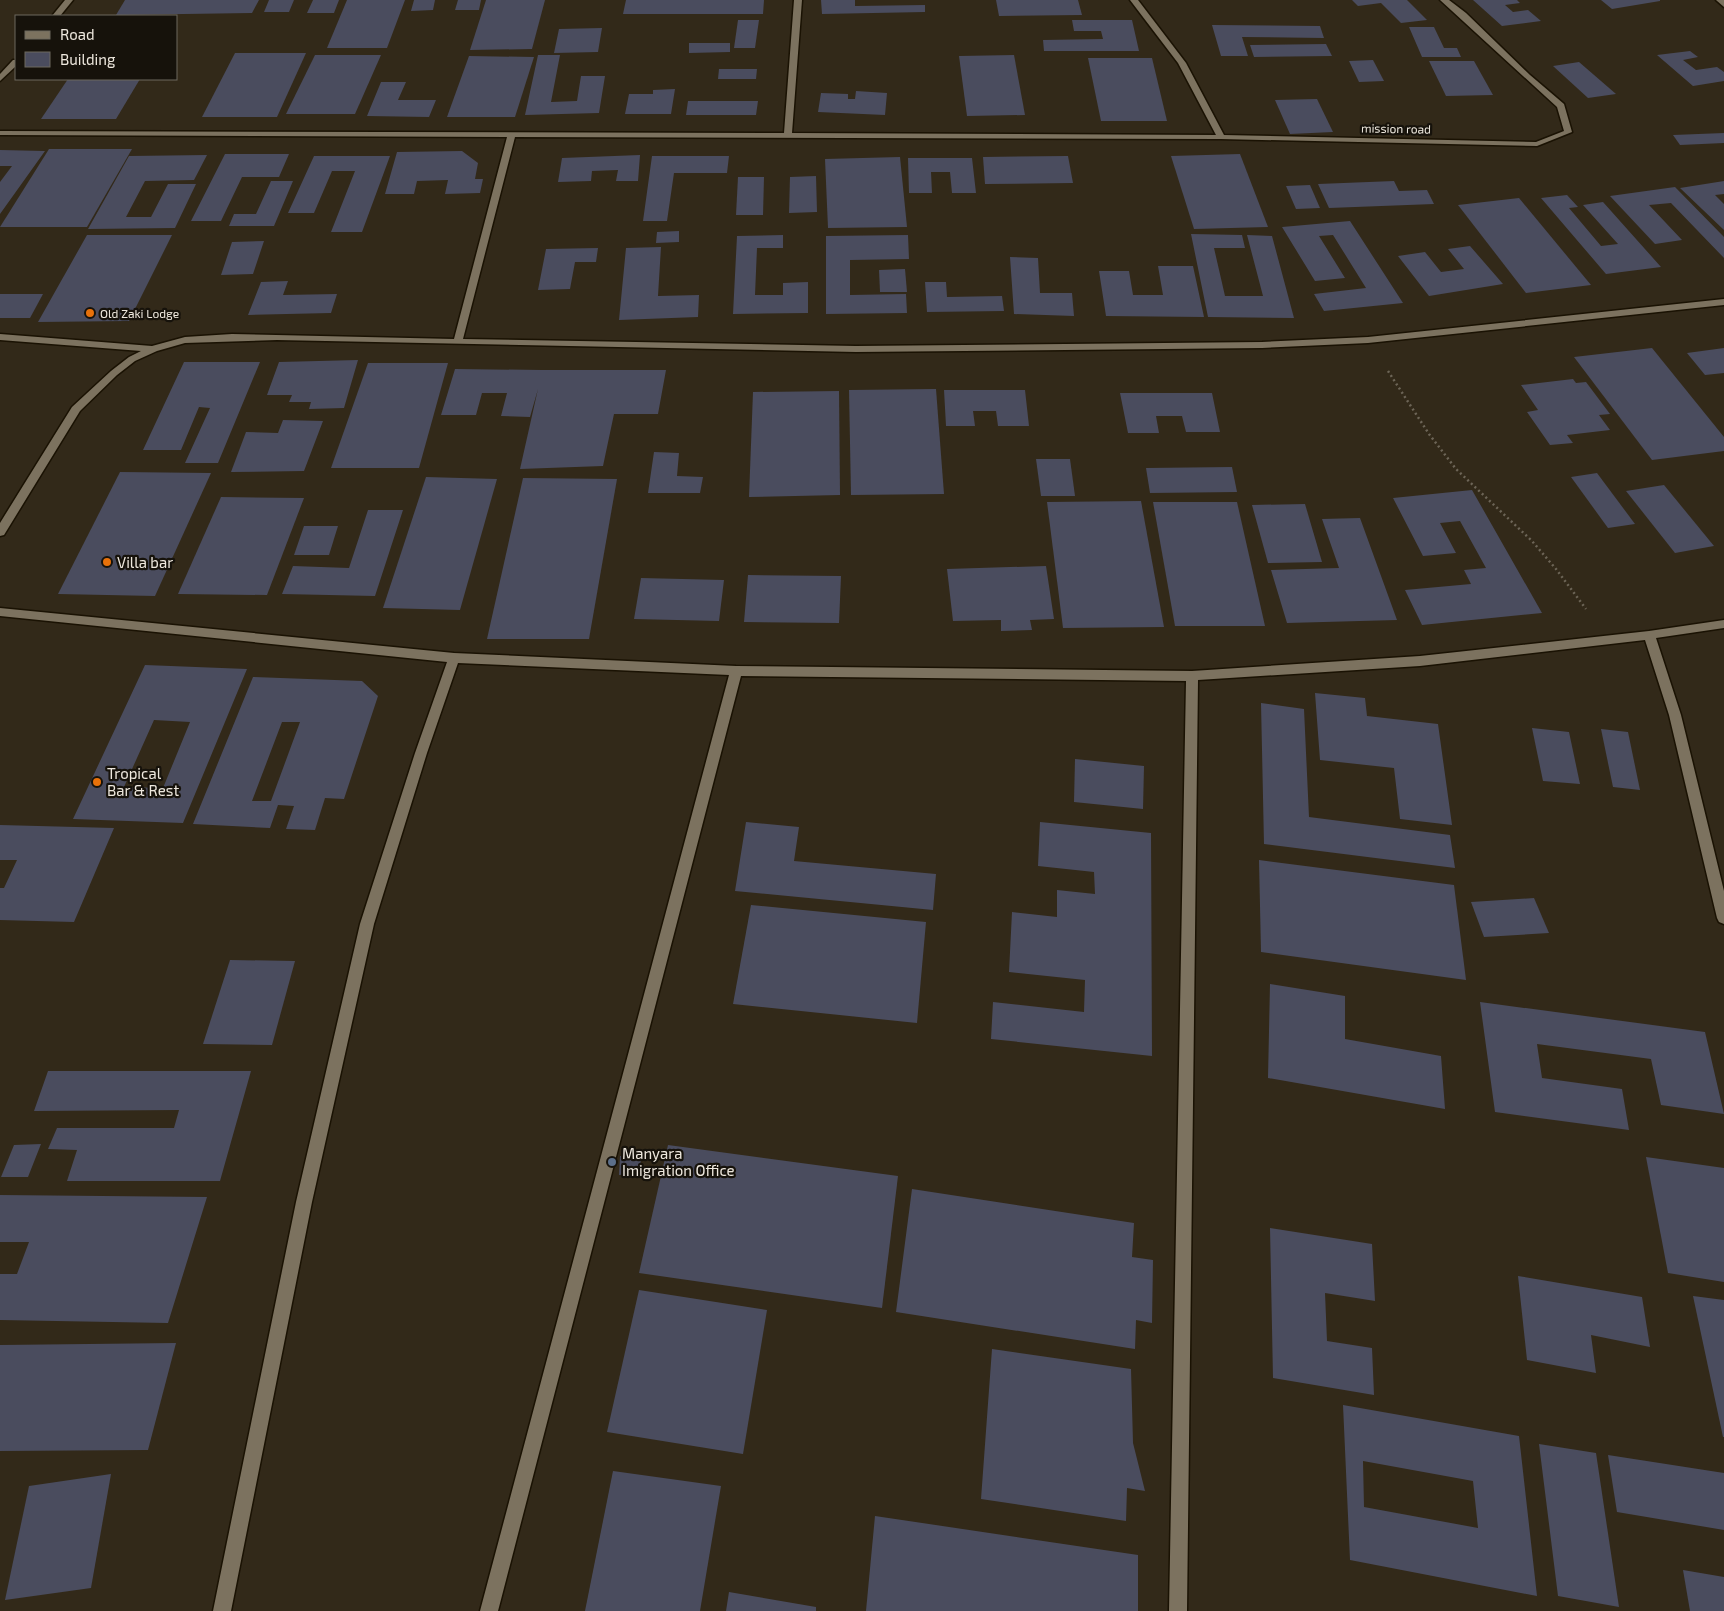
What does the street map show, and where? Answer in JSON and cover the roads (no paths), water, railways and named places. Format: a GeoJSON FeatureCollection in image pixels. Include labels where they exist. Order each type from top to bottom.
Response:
{"type":"FeatureCollection","features":[{"type":"Feature","properties":{"kind":"street"},"geometry":{"type":"LineString","coordinates":[[57,15],[69,0]]}},
{"type":"Feature","properties":{"kind":"street"},"geometry":{"type":"LineString","coordinates":[[788,137],[798,0]]}},
{"type":"Feature","properties":{"kind":"street"},"geometry":{"type":"LineString","coordinates":[[1134,0],[1182,63],[1221,137]]}},
{"type":"Feature","properties":{"kind":"street","name":"mission road"},"geometry":{"type":"LineString","coordinates":[[0,133],[1221,137],[1536,144],[1568,132],[1561,106],[1527,77],[1463,15],[1444,0]]}},
{"type":"Feature","properties":{"kind":"street"},"geometry":{"type":"LineString","coordinates":[[1720,0],[1724,5]]}},
{"type":"Feature","properties":{"kind":"street"},"geometry":{"type":"LineString","coordinates":[[0,80],[15,63]]}},
{"type":"Feature","properties":{"kind":"street"},"geometry":{"type":"LineString","coordinates":[[458,342],[511,136]]}},
{"type":"Feature","properties":{"kind":"street"},"geometry":{"type":"LineString","coordinates":[[0,532],[76,409],[114,373],[132,359],[154,349],[185,340],[232,336],[856,349],[1262,345],[1368,340],[1724,302]]}},
{"type":"Feature","properties":{"kind":"street"},"geometry":{"type":"LineString","coordinates":[[0,337],[154,349]]}},
{"type":"Feature","properties":{"kind":"street"},"geometry":{"type":"LineString","coordinates":[[0,612],[454,658],[736,671],[1192,676],[1420,662],[1606,638],[1649,635],[1724,624]]}},
{"type":"Feature","properties":{"kind":"street"},"geometry":{"type":"LineString","coordinates":[[1649,635],[1675,715],[1724,918]]}},
{"type":"Feature","properties":{"kind":"street"},"geometry":{"type":"LineString","coordinates":[[222,1611],[304,1202],[367,924],[421,753],[454,658]]}},
{"type":"Feature","properties":{"kind":"street"},"geometry":{"type":"LineString","coordinates":[[489,1611],[736,671]]}},
{"type":"Feature","properties":{"kind":"street"},"geometry":{"type":"LineString","coordinates":[[1178,1611],[1192,676]]}},
{"type":"Feature","properties":{"kind":"place","name":"Old Zaki Lodge"},"geometry":{"type":"Point","coordinates":[90,313]}},
{"type":"Feature","properties":{"kind":"place","name":"Villa bar"},"geometry":{"type":"Point","coordinates":[107,562]}},
{"type":"Feature","properties":{"kind":"place","name":"Tropical Bar & Rest"},"geometry":{"type":"Point","coordinates":[97,782]}},
{"type":"Feature","properties":{"kind":"place","name":"Manyara Imigration Office"},"geometry":{"type":"Point","coordinates":[612,1162]}}]}
